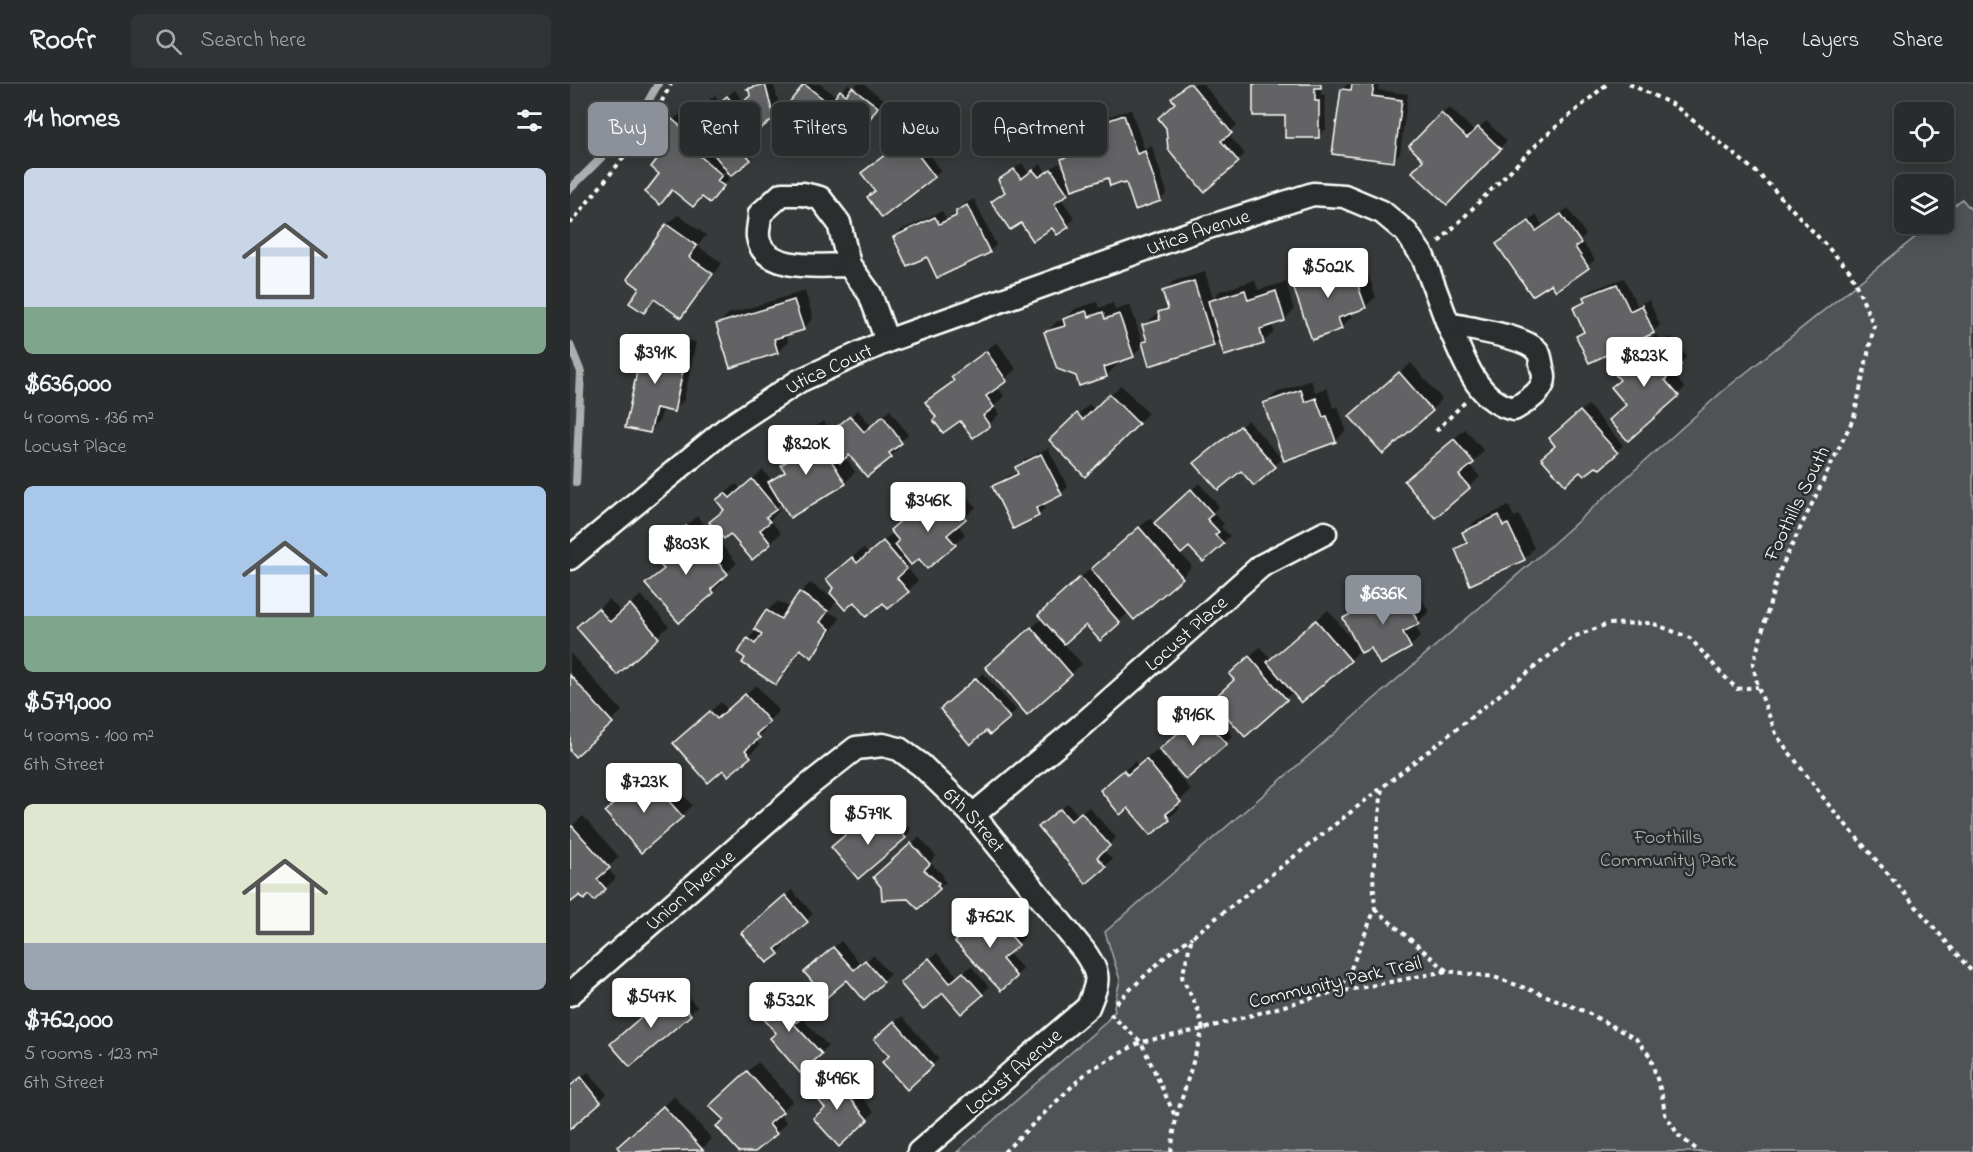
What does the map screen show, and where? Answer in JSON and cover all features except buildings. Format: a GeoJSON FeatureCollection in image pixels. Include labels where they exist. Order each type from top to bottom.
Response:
{"type":"FeatureCollection","features":[{"type":"Feature","properties":{"kind":"street","name":"Utica Avenue"},"geometry":{"type":"LineString","coordinates":[[887,341],[1196,231],[1313,194],[1344,196],[1382,212],[1406,232],[1423,257],[1448,324],[1473,379],[1503,406],[1514,409],[1533,398],[1539,390],[1544,375],[1538,352],[1520,339],[1448,324]]}},
{"type":"Feature","properties":{"kind":"street","name":"Utica Court"},"geometry":{"type":"LineString","coordinates":[[570,558],[726,429],[799,381],[887,341],[870,294],[849,265]]}},
{"type":"Feature","properties":{"kind":"street","name":"Locust Place"},"geometry":{"type":"LineString","coordinates":[[973,815],[1084,723],[1261,566],[1325,533]]}},
{"type":"Feature","properties":{"kind":"street","name":"6th Street"},"geometry":{"type":"LineString","coordinates":[[809,784],[856,748],[883,745],[899,749],[921,765],[973,815],[1084,951],[1095,967],[1098,984]]}},
{"type":"Feature","properties":{"kind":"street","name":"Union Avenue"},"geometry":{"type":"LineString","coordinates":[[570,994],[809,784]]}},
{"type":"Feature","properties":{"kind":"street","name":"Locust Avenue"},"geometry":{"type":"LineString","coordinates":[[919,1152],[1098,1009],[1098,984]]}},
{"type":"Feature","properties":{"kind":"path"},"geometry":{"type":"LineString","coordinates":[[570,224],[648,127],[671,84]]}},
{"type":"Feature","properties":{"kind":"path"},"geometry":{"type":"LineString","coordinates":[[1423,257],[1543,138],[1606,84]]}},
{"type":"Feature","properties":{"kind":"path","name":"Foothills South"},"geometry":{"type":"LineString","coordinates":[[1629,84],[1674,105],[1761,176],[1850,271],[1874,326],[1854,417],[1778,574],[1753,665],[1758,687],[1777,736],[1828,804],[1973,973]]}},
{"type":"Feature","properties":{"kind":"path"},"geometry":{"type":"LineString","coordinates":[[1436,431],[1480,387]]}},
{"type":"Feature","properties":{"kind":"path"},"geometry":{"type":"LineString","coordinates":[[1176,1118],[1141,1042],[1098,1009],[1573,637],[1608,624],[1652,623],[1690,638],[1737,689],[1758,687]]}},
{"type":"Feature","properties":{"kind":"path"},"geometry":{"type":"LineString","coordinates":[[1337,992],[1350,971],[1376,909],[1374,876],[1382,786]]}},
{"type":"Feature","properties":{"kind":"path"},"geometry":{"type":"LineString","coordinates":[[1376,909],[1447,971]]}},
{"type":"Feature","properties":{"kind":"path"},"geometry":{"type":"LineString","coordinates":[[1171,1152],[1176,1118],[1203,1029],[1198,1010],[1182,977],[1192,937]]}},
{"type":"Feature","properties":{"kind":"path","name":"Community Park Trail"},"geometry":{"type":"LineString","coordinates":[[1005,1152],[1088,1071],[1141,1042],[1203,1029],[1337,992],[1447,971],[1494,977],[1542,994],[1586,1012],[1636,1039],[1650,1056],[1662,1095],[1665,1114],[1679,1136],[1700,1152]]}},
{"type":"Feature","properties":{"kind":"green space","name":"Foothills Community Park"},"geometry":{"type":"Polygon","coordinates":[[[1962,199],[1973,212],[1973,1152],[957,1152],[1104,1024],[1115,1011],[1120,980],[1105,932],[1538,557],[1724,390],[1919,234],[1954,234],[1954,206],[1962,199]]]}},
{"type":"Feature","properties":{"kind":"waterway"},"geometry":{"type":"LineString","coordinates":[[570,189],[635,124],[658,84]]}},
{"type":"Feature","properties":{"kind":"waterway"},"geometry":{"type":"LineString","coordinates":[[570,345],[581,372],[576,483]]}}]}
